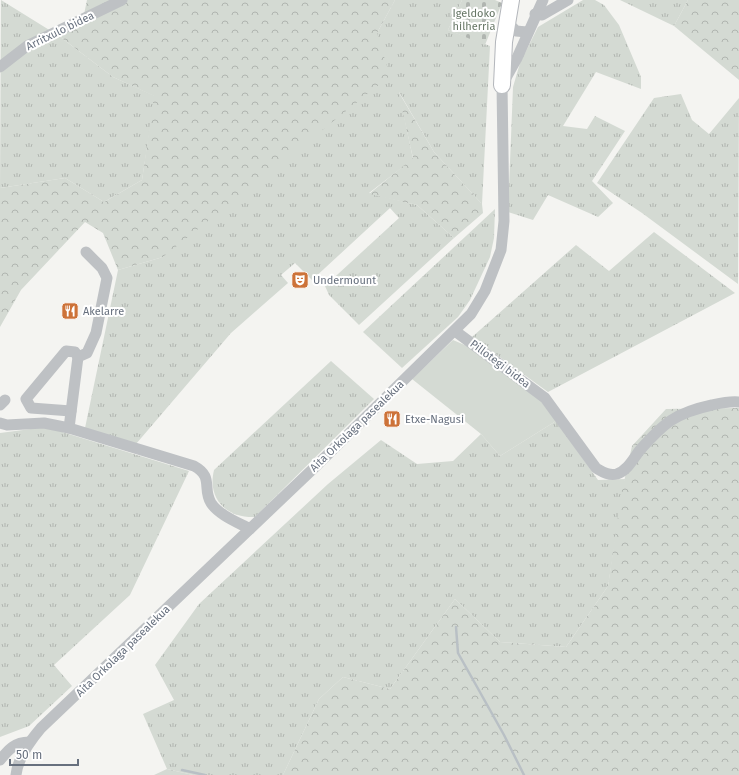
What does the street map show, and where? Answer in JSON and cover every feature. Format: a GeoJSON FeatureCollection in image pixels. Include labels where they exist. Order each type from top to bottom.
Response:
{"type":"FeatureCollection","features":[{"type":"Feature","properties":{"kind":"street","name":"Arritxulo bidea"},"geometry":{"type":"LineString","coordinates":[[0,67],[27,46],[122,0]]}},
{"type":"Feature","properties":{"kind":"street"},"geometry":{"type":"LineString","coordinates":[[502,85],[503,55],[511,0]]}},
{"type":"Feature","properties":{"kind":"street","name":"Aita Orkolaga pasealekua"},"geometry":{"type":"LineString","coordinates":[[16,773],[29,742],[41,728],[250,529],[471,314],[485,291],[501,250],[504,221],[502,85],[543,0]]}},
{"type":"Feature","properties":{"kind":"street"},"geometry":{"type":"LineString","coordinates":[[535,14],[542,15],[568,0]]}},
{"type":"Feature","properties":{"kind":"street"},"geometry":{"type":"LineString","coordinates":[[507,22],[516,31],[527,32]]}},
{"type":"Feature","properties":{"kind":"street"},"geometry":{"type":"LineString","coordinates":[[78,357],[87,353],[96,333],[107,278],[102,268],[86,252]]}},
{"type":"Feature","properties":{"kind":"street","name":"Pillotegi bidea"},"geometry":{"type":"LineString","coordinates":[[455,331],[545,398],[596,468],[607,474],[616,474],[626,468],[659,428],[676,416],[695,408],[731,401],[739,402]]}},
{"type":"Feature","properties":{"kind":"street"},"geometry":{"type":"LineString","coordinates":[[69,428],[78,357],[75,352],[66,351],[26,399],[31,408],[71,411]]}},
{"type":"Feature","properties":{"kind":"street"},"geometry":{"type":"LineString","coordinates":[[0,423],[44,423],[69,428],[183,462],[202,470],[206,476],[208,483],[207,491],[213,505],[236,522],[250,529]]}},
{"type":"Feature","properties":{"kind":"street"},"geometry":{"type":"LineString","coordinates":[[16,773],[0,761],[5,749],[20,742],[29,742]]}},
{"type":"Feature","properties":{"kind":"green space"},"geometry":{"type":"Polygon","coordinates":[[[1,0],[59,36],[113,77],[155,96],[142,180],[104,202],[65,178],[0,188],[1,0]]]}},
{"type":"Feature","properties":{"kind":"green space"},"geometry":{"type":"Polygon","coordinates":[[[87,0],[395,0],[377,33],[390,76],[163,257],[118,270],[103,233],[85,222],[21,290],[0,327],[0,188],[65,178],[104,202],[142,180],[154,96],[113,77],[59,36],[82,24],[87,0]]]}},
{"type":"Feature","properties":{"kind":"green space"},"geometry":{"type":"Polygon","coordinates":[[[395,0],[462,0],[448,30],[490,46],[482,204],[434,152],[399,92],[413,159],[369,193],[417,205],[454,238],[359,325],[329,295],[325,286],[399,218],[390,208],[312,280],[295,263],[281,275],[288,283],[231,333],[136,444],[85,428],[118,270],[163,257],[377,33],[395,0]]]}},
{"type":"Feature","properties":{"kind":"green space","name":"Igeldoko hilherria"},"geometry":{"type":"Polygon","coordinates":[[[462,0],[495,0],[502,3],[485,45],[448,30],[462,0]]]}},
{"type":"Feature","properties":{"kind":"green space"},"geometry":{"type":"Polygon","coordinates":[[[583,0],[595,0],[604,5],[619,25],[641,77],[641,89],[596,72],[563,126],[587,129],[595,116],[625,131],[592,181],[613,203],[598,217],[548,195],[533,220],[508,212],[513,87],[520,63],[538,27],[583,0]]]}},
{"type":"Feature","properties":{"kind":"green space"},"geometry":{"type":"Polygon","coordinates":[[[620,0],[688,0],[674,26],[620,0]]]}},
{"type":"Feature","properties":{"kind":"green space"},"geometry":{"type":"Polygon","coordinates":[[[688,0],[739,0],[739,80],[674,26],[688,0]]]}},
{"type":"Feature","properties":{"kind":"green space"},"geometry":{"type":"Polygon","coordinates":[[[398,91],[434,152],[482,204],[483,213],[454,238],[417,205],[369,194],[413,158],[398,91]]]}},
{"type":"Feature","properties":{"kind":"green space"},"geometry":{"type":"Polygon","coordinates":[[[681,94],[692,120],[709,134],[739,98],[738,284],[642,213],[597,183],[654,98],[681,94]]]}},
{"type":"Feature","properties":{"kind":"green space"},"geometry":{"type":"Polygon","coordinates":[[[495,209],[494,238],[490,257],[470,300],[458,317],[402,368],[363,332],[495,209]]]}},
{"type":"Feature","properties":{"kind":"green space"},"geometry":{"type":"Polygon","coordinates":[[[654,232],[735,293],[548,392],[472,337],[576,245],[609,271],[654,232]]]}},
{"type":"Feature","properties":{"kind":"green space"},"geometry":{"type":"Polygon","coordinates":[[[453,340],[474,349],[540,400],[556,421],[500,456],[481,434],[412,379],[453,340]]]}},
{"type":"Feature","properties":{"kind":"green space"},"geometry":{"type":"Polygon","coordinates":[[[331,361],[374,399],[255,517],[235,514],[227,510],[216,498],[213,490],[214,470],[331,361]]]}},
{"type":"Feature","properties":{"kind":"green space"},"geometry":{"type":"Polygon","coordinates":[[[739,408],[739,775],[283,775],[319,699],[343,677],[390,689],[455,599],[500,642],[566,647],[608,586],[621,495],[632,446],[666,409],[739,408]]]}},
{"type":"Feature","properties":{"kind":"green space"},"geometry":{"type":"Polygon","coordinates":[[[556,421],[598,480],[625,479],[608,586],[566,647],[500,642],[455,599],[390,689],[343,677],[319,699],[283,775],[193,775],[167,769],[143,714],[174,700],[155,665],[199,604],[328,484],[381,440],[417,464],[453,461],[481,434],[500,456],[556,421]]]}},
{"type":"Feature","properties":{"kind":"green space"},"geometry":{"type":"Polygon","coordinates":[[[46,427],[189,471],[130,595],[54,665],[72,686],[29,726],[0,737],[0,433],[46,427]]]}},
{"type":"Feature","properties":{"kind":"green space"},"geometry":{"type":"Polygon","coordinates":[[[167,769],[193,775],[154,775],[167,769]]]}},
{"type":"Feature","properties":{"kind":"waterway"},"geometry":{"type":"LineString","coordinates":[[456,627],[458,653],[504,735],[524,775]]}},
{"type":"Feature","properties":{"kind":"waterway"},"geometry":{"type":"LineString","coordinates":[[182,770],[205,775]]}},
{"type":"Feature","properties":{"kind":"place","name":"Undermount"},"geometry":{"type":"Point","coordinates":[300,280]}},
{"type":"Feature","properties":{"kind":"place","name":"Akelarre"},"geometry":{"type":"Point","coordinates":[70,311]}},
{"type":"Feature","properties":{"kind":"place","name":"Etxe-Nagusi"},"geometry":{"type":"Point","coordinates":[392,419]}}]}
